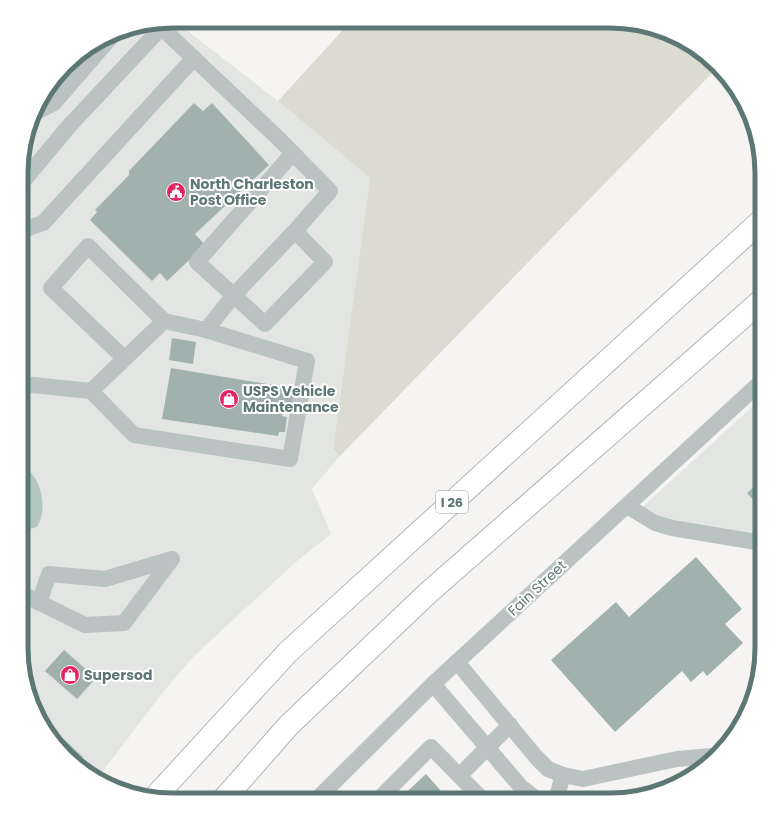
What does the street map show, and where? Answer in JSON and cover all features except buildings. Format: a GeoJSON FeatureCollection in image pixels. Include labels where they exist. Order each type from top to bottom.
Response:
{"type":"FeatureCollection","features":[{"type":"Feature","properties":{"kind":"highway","name":"I 26"},"geometry":{"type":"LineString","coordinates":[[159,793],[288,652],[755,226]]}},
{"type":"Feature","properties":{"kind":"highway"},"geometry":{"type":"LineString","coordinates":[[229,793],[289,725],[428,593],[755,306]]}},
{"type":"Feature","properties":{"kind":"street"},"geometry":{"type":"LineString","coordinates":[[160,28],[194,58],[294,153],[330,191],[234,295],[206,330]]}},
{"type":"Feature","properties":{"kind":"street"},"geometry":{"type":"LineString","coordinates":[[28,175],[154,29]]}},
{"type":"Feature","properties":{"kind":"street"},"geometry":{"type":"LineString","coordinates":[[43,109],[54,103],[102,46]]}},
{"type":"Feature","properties":{"kind":"street"},"geometry":{"type":"LineString","coordinates":[[28,229],[43,223],[194,58]]}},
{"type":"Feature","properties":{"kind":"street"},"geometry":{"type":"LineString","coordinates":[[294,153],[197,262],[265,324],[325,262],[294,231]]}},
{"type":"Feature","properties":{"kind":"street"},"geometry":{"type":"LineString","coordinates":[[28,385],[91,391],[134,435],[290,459],[307,361],[206,330],[164,320],[88,246],[51,288],[124,358]]}},
{"type":"Feature","properties":{"kind":"street"},"geometry":{"type":"LineString","coordinates":[[91,391],[164,320]]}},
{"type":"Feature","properties":{"kind":"street","name":"Fain Street"},"geometry":{"type":"LineString","coordinates":[[323,793],[433,684],[755,387]]}},
{"type":"Feature","properties":{"kind":"street"},"geometry":{"type":"LineString","coordinates":[[627,506],[655,523],[672,528],[755,542]]}},
{"type":"Feature","properties":{"kind":"street"},"geometry":{"type":"LineString","coordinates":[[28,597],[39,603],[85,625],[124,623],[172,559],[105,579],[49,574],[39,603]]}},
{"type":"Feature","properties":{"kind":"street"},"geometry":{"type":"LineString","coordinates":[[457,662],[548,769],[563,775],[583,780],[677,759],[705,757]]}},
{"type":"Feature","properties":{"kind":"street"},"geometry":{"type":"LineString","coordinates":[[433,684],[521,788],[528,793]]}},
{"type":"Feature","properties":{"kind":"street"},"geometry":{"type":"LineString","coordinates":[[460,775],[510,726]]}},
{"type":"Feature","properties":{"kind":"street"},"geometry":{"type":"LineString","coordinates":[[385,793],[431,747],[477,793]]}},
{"type":"Feature","properties":{"kind":"street"},"geometry":{"type":"LineString","coordinates":[[558,793],[563,775]]}},
{"type":"Feature","properties":{"kind":"shaded area"},"geometry":{"type":"Polygon","coordinates":[[[184,28],[278,101],[370,178],[333,449],[340,456],[312,489],[331,534],[297,561],[193,657],[160,696],[101,774],[78,757],[58,736],[43,712],[33,685],[28,657],[28,164],[33,136],[47,101],[58,85],[78,64],[101,47],[118,39],[154,29],[184,28]]]}},
{"type":"Feature","properties":{"kind":"shaded area"},"geometry":{"type":"Polygon","coordinates":[[[345,28],[629,29],[665,39],[682,47],[698,58],[713,72],[340,456],[333,449],[370,178],[278,101],[345,28]]]}},
{"type":"Feature","properties":{"kind":"shaded area"},"geometry":{"type":"Polygon","coordinates":[[[755,404],[755,541],[637,512],[755,404]]]}},
{"type":"Feature","properties":{"kind":"shaded area"},"geometry":{"type":"Polygon","coordinates":[[[28,470],[34,477],[41,494],[42,511],[37,527],[28,529],[28,470]]]}},
{"type":"Feature","properties":{"kind":"place","name":"North Charleston Post Office"},"geometry":{"type":"Point","coordinates":[176,192]}},
{"type":"Feature","properties":{"kind":"place","name":"USPS Vehicle Maintenance"},"geometry":{"type":"Point","coordinates":[229,399]}},
{"type":"Feature","properties":{"kind":"place","name":"Supersod"},"geometry":{"type":"Point","coordinates":[70,675]}}]}
